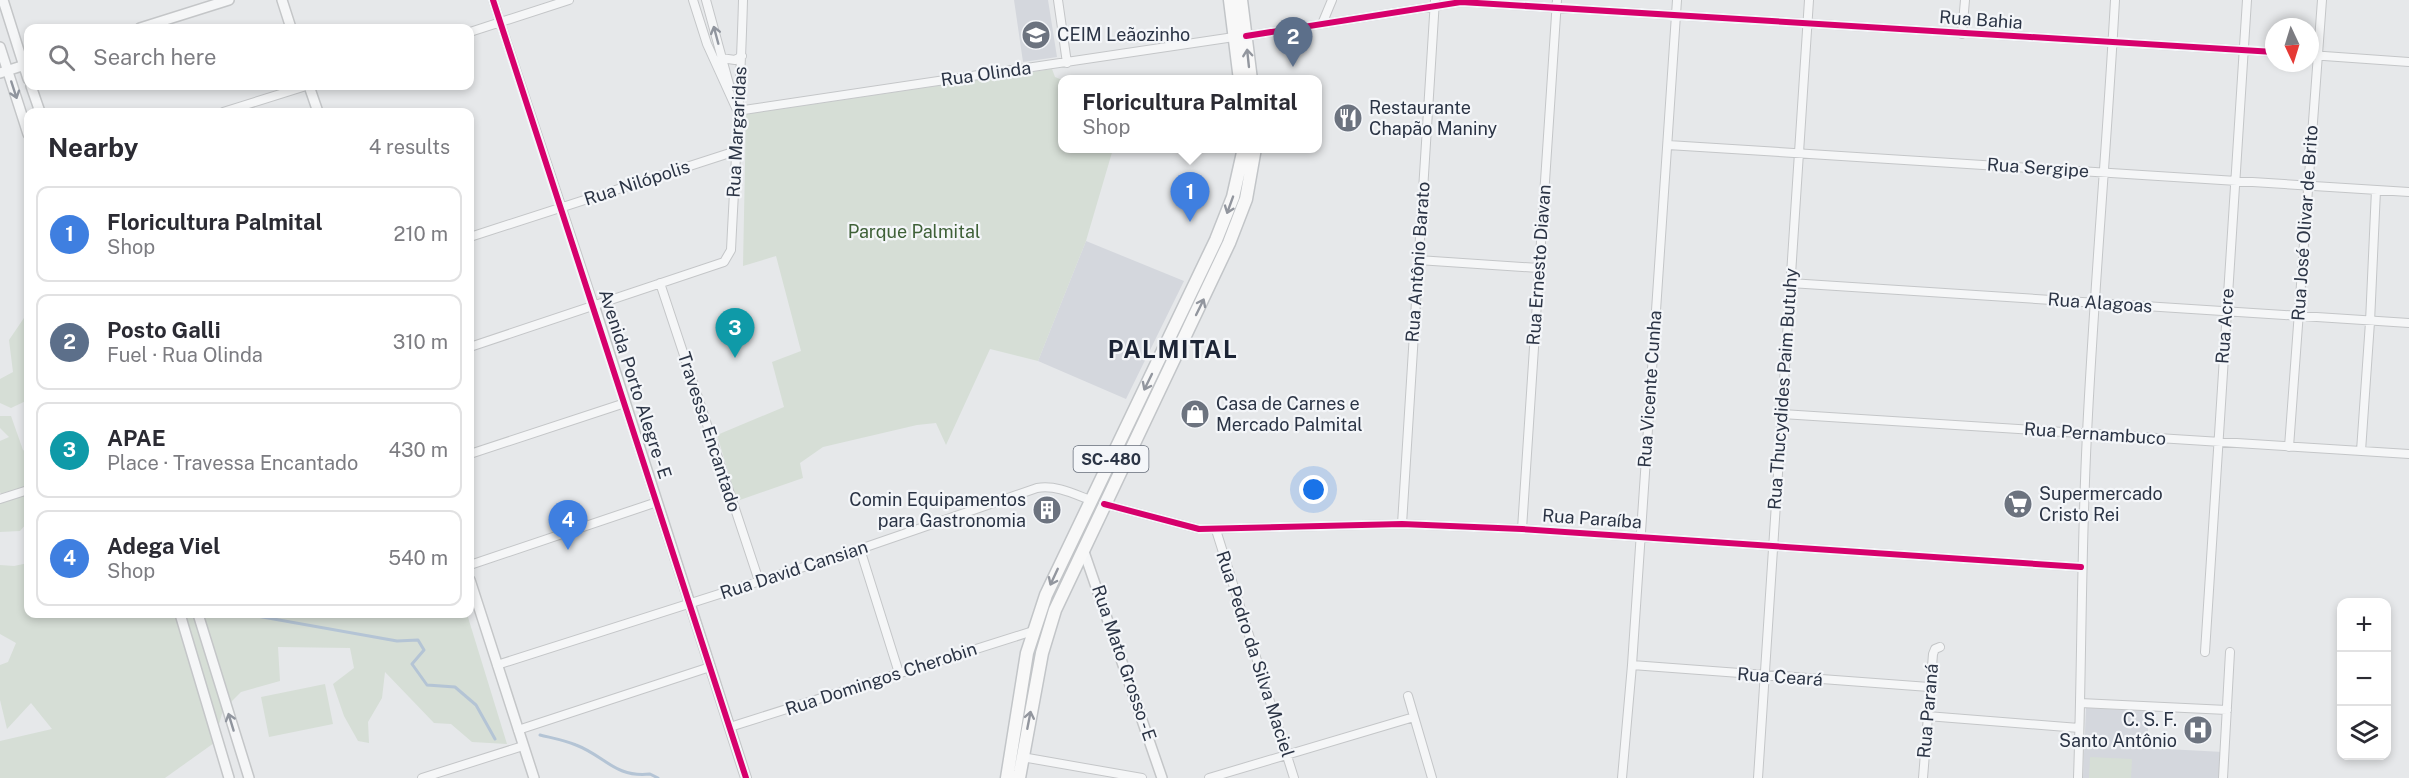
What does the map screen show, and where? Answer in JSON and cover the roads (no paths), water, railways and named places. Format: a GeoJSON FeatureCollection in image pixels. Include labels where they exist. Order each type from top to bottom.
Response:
{"type":"FeatureCollection","features":[{"type":"Feature","properties":{"kind":"main road"},"geometry":{"type":"LineString","coordinates":[[1230,0],[1250,75]]}},
{"type":"Feature","properties":{"kind":"main road"},"geometry":{"type":"LineString","coordinates":[[1240,75],[1241,0]]}},
{"type":"Feature","properties":{"kind":"main road","name":"SC-480"},"geometry":{"type":"LineString","coordinates":[[1019,778],[1016,756],[1033,631],[1046,595],[1090,500],[1216,240],[1233,196],[1243,153]]}},
{"type":"Feature","properties":{"kind":"main road","name":"SC-480"},"geometry":{"type":"LineString","coordinates":[[1007,778],[1016,756],[1055,610],[1229,243],[1246,199],[1254,153]]}},
{"type":"Feature","properties":{"kind":"main road"},"geometry":{"type":"LineString","coordinates":[[1071,541],[1083,549]]}},
{"type":"Feature","properties":{"kind":"street"},"geometry":{"type":"LineString","coordinates":[[3,0],[24,59]]}},
{"type":"Feature","properties":{"kind":"street"},"geometry":{"type":"LineString","coordinates":[[153,24],[229,0]]}},
{"type":"Feature","properties":{"kind":"street"},"geometry":{"type":"LineString","coordinates":[[282,0],[290,24]]}},
{"type":"Feature","properties":{"kind":"street","name":"Avenida Porto Alegre - E"},"geometry":{"type":"LineString","coordinates":[[493,0],[747,778]]}},
{"type":"Feature","properties":{"kind":"street"},"geometry":{"type":"LineString","coordinates":[[474,31],[569,0]]}},
{"type":"Feature","properties":{"kind":"street"},"geometry":{"type":"LineString","coordinates":[[693,0],[707,44],[737,111]]}},
{"type":"Feature","properties":{"kind":"street"},"geometry":{"type":"LineString","coordinates":[[706,0],[737,111]]}},
{"type":"Feature","properties":{"kind":"street","name":"Rua Margaridas"},"geometry":{"type":"LineString","coordinates":[[660,283],[724,262],[731,250],[743,0]]}},
{"type":"Feature","properties":{"kind":"street"},"geometry":{"type":"LineString","coordinates":[[1058,0],[1067,63]]}},
{"type":"Feature","properties":{"kind":"street"},"geometry":{"type":"LineString","coordinates":[[1322,24],[1332,0]]}},
{"type":"Feature","properties":{"kind":"street","name":"Rua Vicente Cunha"},"geometry":{"type":"LineString","coordinates":[[1622,778],[1632,665],[1677,0]]}},
{"type":"Feature","properties":{"kind":"street","name":"Rua Thucydides Paim Butuhy"},"geometry":{"type":"LineString","coordinates":[[1758,778],[1809,0]]}},
{"type":"Feature","properties":{"kind":"street"},"geometry":{"type":"LineString","coordinates":[[1962,34],[1965,0]]}},
{"type":"Feature","properties":{"kind":"street"},"geometry":{"type":"LineString","coordinates":[[2078,778],[2082,647],[2081,567],[2087,434],[2115,0]]}},
{"type":"Feature","properties":{"kind":"street","name":"Rua Acre"},"geometry":{"type":"LineString","coordinates":[[2205,652],[2225,311],[2247,0]]}},
{"type":"Feature","properties":{"kind":"street","name":"Rua José Olivar de Brito"},"geometry":{"type":"LineString","coordinates":[[2319,21],[2322,0]]}},
{"type":"Feature","properties":{"kind":"street","name":"Rua Bahia"},"geometry":{"type":"LineString","coordinates":[[1435,4],[1461,2],[1557,4],[1676,15],[2265,52]]}},
{"type":"Feature","properties":{"kind":"street","name":"Rua Olinda"},"geometry":{"type":"LineString","coordinates":[[737,111],[1240,37],[1435,4]]}},
{"type":"Feature","properties":{"kind":"street","name":"Rua Antônio Barato"},"geometry":{"type":"LineString","coordinates":[[1402,524],[1435,4]]}},
{"type":"Feature","properties":{"kind":"street","name":"Rua Ernesto Diavan"},"geometry":{"type":"LineString","coordinates":[[1522,529],[1557,4]]}},
{"type":"Feature","properties":{"kind":"street"},"geometry":{"type":"LineString","coordinates":[[0,46],[4,72],[24,124]]}},
{"type":"Feature","properties":{"kind":"street"},"geometry":{"type":"LineString","coordinates":[[2319,55],[2409,62]]}},
{"type":"Feature","properties":{"kind":"street"},"geometry":{"type":"LineString","coordinates":[[722,58],[735,60],[742,56]]}},
{"type":"Feature","properties":{"kind":"street"},"geometry":{"type":"LineString","coordinates":[[4,72],[24,66]]}},
{"type":"Feature","properties":{"kind":"street","name":"Rua José Olivar de Brito"},"geometry":{"type":"LineString","coordinates":[[2289,447],[2308,186],[2313,72]]}},
{"type":"Feature","properties":{"kind":"street"},"geometry":{"type":"LineString","coordinates":[[32,90],[39,108]]}},
{"type":"Feature","properties":{"kind":"street"},"geometry":{"type":"LineString","coordinates":[[236,108],[295,90]]}},
{"type":"Feature","properties":{"kind":"street"},"geometry":{"type":"LineString","coordinates":[[310,90],[316,108]]}},
{"type":"Feature","properties":{"kind":"street","name":"Rua Sergipe"},"geometry":{"type":"LineString","coordinates":[[1668,146],[2409,192]]}},
{"type":"Feature","properties":{"kind":"street","name":"Rua Nilópolis"},"geometry":{"type":"LineString","coordinates":[[474,236],[736,151]]}},
{"type":"Feature","properties":{"kind":"street"},"geometry":{"type":"LineString","coordinates":[[2361,451],[2376,190]]}},
{"type":"Feature","properties":{"kind":"street"},"geometry":{"type":"LineString","coordinates":[[1418,260],[1539,268]]}},
{"type":"Feature","properties":{"kind":"street"},"geometry":{"type":"LineString","coordinates":[[474,346],[660,283]]}},
{"type":"Feature","properties":{"kind":"street","name":"Travessa Encantado"},"geometry":{"type":"LineString","coordinates":[[660,283],[759,581]]}},
{"type":"Feature","properties":{"kind":"street","name":"Rua Alagoas"},"geometry":{"type":"LineString","coordinates":[[1790,283],[2409,323]]}},
{"type":"Feature","properties":{"kind":"street"},"geometry":{"type":"LineString","coordinates":[[474,453],[625,403]]}},
{"type":"Feature","properties":{"kind":"street","name":"Rua Pernambuco"},"geometry":{"type":"LineString","coordinates":[[1782,414],[2409,454]]}},
{"type":"Feature","properties":{"kind":"street","name":"Rua David Cansian"},"geometry":{"type":"LineString","coordinates":[[497,665],[860,549],[1037,488],[1048,486],[1062,489],[1090,500]]}},
{"type":"Feature","properties":{"kind":"street"},"geometry":{"type":"LineString","coordinates":[[0,499],[24,491]]}},
{"type":"Feature","properties":{"kind":"street"},"geometry":{"type":"LineString","coordinates":[[474,564],[657,502]]}},
{"type":"Feature","properties":{"kind":"street","name":"Rua Paraíba"},"geometry":{"type":"LineString","coordinates":[[1104,504],[1199,529],[1402,524],[1522,529],[2081,567]]}},
{"type":"Feature","properties":{"kind":"street","name":"Rua Pedro da Silva Maciel"},"geometry":{"type":"LineString","coordinates":[[1216,530],[1294,778]]}},
{"type":"Feature","properties":{"kind":"street"},"geometry":{"type":"LineString","coordinates":[[860,549],[899,673]]}},
{"type":"Feature","properties":{"kind":"street","name":"Rua Mato Grosso - E"},"geometry":{"type":"LineString","coordinates":[[1083,549],[1162,778]]}},
{"type":"Feature","properties":{"kind":"street"},"geometry":{"type":"LineString","coordinates":[[474,593],[534,778]]}},
{"type":"Feature","properties":{"kind":"street"},"geometry":{"type":"LineString","coordinates":[[181,618],[229,778]]}},
{"type":"Feature","properties":{"kind":"street"},"geometry":{"type":"LineString","coordinates":[[199,618],[249,778]]}},
{"type":"Feature","properties":{"kind":"street","name":"Rua Domingos Cherobin"},"geometry":{"type":"LineString","coordinates":[[730,727],[1033,631]]}},
{"type":"Feature","properties":{"kind":"street","name":"Rua Paraná"},"geometry":{"type":"LineString","coordinates":[[1923,778],[1933,654],[1940,646]]}},
{"type":"Feature","properties":{"kind":"street"},"geometry":{"type":"LineString","coordinates":[[2223,778],[2230,652]]}},
{"type":"Feature","properties":{"kind":"street","name":"Rua Ceará"},"geometry":{"type":"LineString","coordinates":[[1632,665],[1929,687]]}},
{"type":"Feature","properties":{"kind":"street"},"geometry":{"type":"LineString","coordinates":[[518,730],[710,667]]}},
{"type":"Feature","properties":{"kind":"street"},"geometry":{"type":"LineString","coordinates":[[1408,696],[1431,778]]}},
{"type":"Feature","properties":{"kind":"street"},"geometry":{"type":"LineString","coordinates":[[2080,703],[2227,710]]}},
{"type":"Feature","properties":{"kind":"street"},"geometry":{"type":"LineString","coordinates":[[1927,716],[2079,728]]}},
{"type":"Feature","properties":{"kind":"street"},"geometry":{"type":"LineString","coordinates":[[1209,778],[1414,717]]}},
{"type":"Feature","properties":{"kind":"street"},"geometry":{"type":"LineString","coordinates":[[422,778],[523,746]]}},
{"type":"Feature","properties":{"kind":"street"},"geometry":{"type":"LineString","coordinates":[[1016,756],[1142,778]]}},
{"type":"Feature","properties":{"kind":"waterway"},"geometry":{"type":"LineString","coordinates":[[268,618],[397,641],[418,640],[424,650],[412,664],[427,685],[455,687],[476,705],[495,739]]}},
{"type":"Feature","properties":{"kind":"waterway"},"geometry":{"type":"LineString","coordinates":[[540,735],[576,745],[628,773],[650,774],[658,778]]}},
{"type":"Feature","properties":{"kind":"place","name":"CEIM Leãozinho"},"geometry":{"type":"Point","coordinates":[1036,35]}},
{"type":"Feature","properties":{"kind":"place","name":"Posto Galli"},"geometry":{"type":"Point","coordinates":[1293,67]}},
{"type":"Feature","properties":{"kind":"place","name":"Restaurante Chapão Maniny"},"geometry":{"type":"Point","coordinates":[1348,118]}},
{"type":"Feature","properties":{"kind":"place","name":"Floricultura Palmital"},"geometry":{"type":"Point","coordinates":[1190,222]}},
{"type":"Feature","properties":{"kind":"place","name":"APAE"},"geometry":{"type":"Point","coordinates":[735,358]}},
{"type":"Feature","properties":{"kind":"place","name":"Casa de Carnes e Mercado Palmital"},"geometry":{"type":"Point","coordinates":[1195,414]}},
{"type":"Feature","properties":{"kind":"place","name":"Supermercado Cristo Rei"},"geometry":{"type":"Point","coordinates":[2018,504]}},
{"type":"Feature","properties":{"kind":"place","name":"Comin Equipamentos para Gastronomia"},"geometry":{"type":"Point","coordinates":[1047,510]}},
{"type":"Feature","properties":{"kind":"place","name":"Adega Viel"},"geometry":{"type":"Point","coordinates":[568,550]}},
{"type":"Feature","properties":{"kind":"place","name":"C. S. F. Santo Antônio"},"geometry":{"type":"Point","coordinates":[2198,730]}},
{"type":"Feature","properties":{"kind":"district","name":"PALMITAL"},"geometry":{"type":"Point","coordinates":[1173,350]}},
{"type":"Feature","properties":{"kind":"park label","name":"Parque Palmital"},"geometry":{"type":"Point","coordinates":[914,232]}}]}
